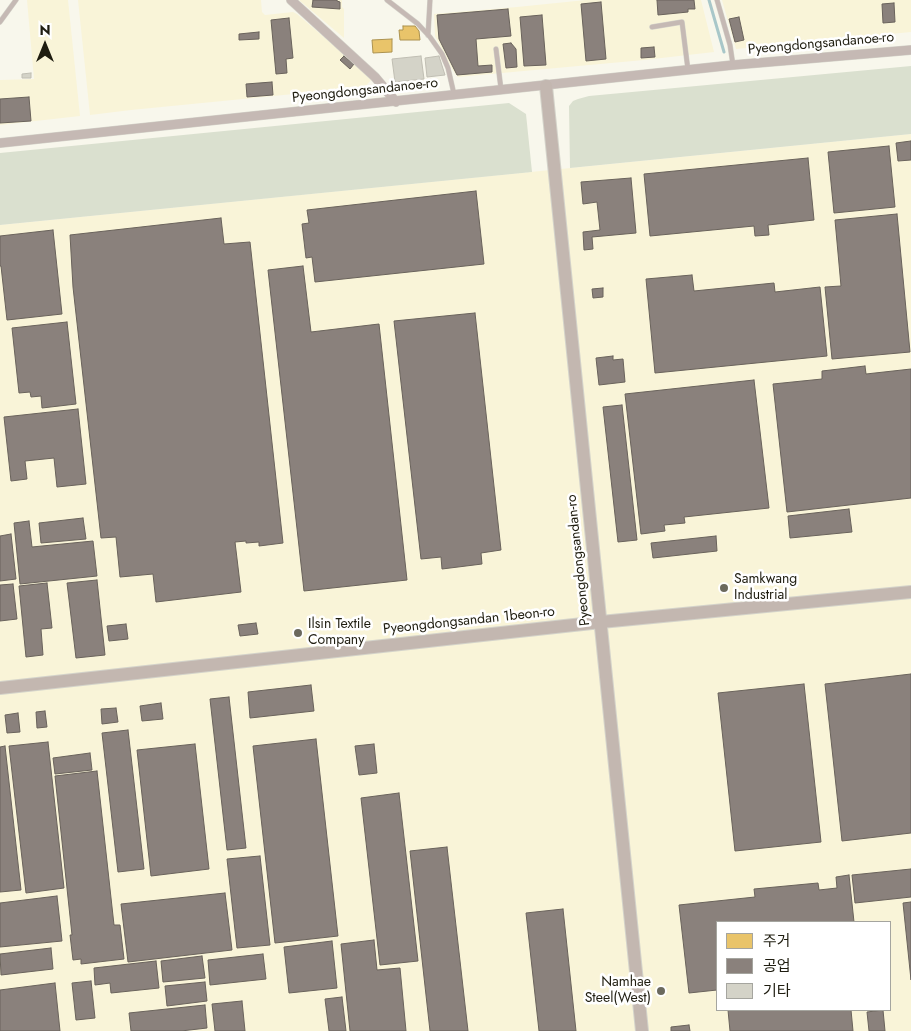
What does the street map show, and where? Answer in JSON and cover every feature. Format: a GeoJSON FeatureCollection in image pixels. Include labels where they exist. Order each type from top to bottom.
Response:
{"type":"FeatureCollection","features":[{"type":"Feature","properties":{"kind":"street"},"geometry":{"type":"LineString","coordinates":[[291,0],[375,77],[396,102]]}},
{"type":"Feature","properties":{"kind":"street","name":"Pyeongdongsandanoe-ro"},"geometry":{"type":"LineString","coordinates":[[0,143],[733,65],[911,50]]}},
{"type":"Feature","properties":{"kind":"street","name":"Pyeongdongsandan-ro"},"geometry":{"type":"LineString","coordinates":[[546,86],[642,1031]]}},
{"type":"Feature","properties":{"kind":"street","name":"Pyeongdongsandan 1beon-ro"},"geometry":{"type":"LineString","coordinates":[[0,688],[601,622],[911,592]]}},
{"type":"Feature","properties":{"kind":"lane"},"geometry":{"type":"LineString","coordinates":[[0,22],[16,0]]}},
{"type":"Feature","properties":{"kind":"lane"},"geometry":{"type":"LineString","coordinates":[[387,0],[418,24],[442,54],[448,68],[455,96]]}},
{"type":"Feature","properties":{"kind":"lane"},"geometry":{"type":"LineString","coordinates":[[428,35],[430,0]]}},
{"type":"Feature","properties":{"kind":"lane","name":"Pyeongdongsandanoe-ro"},"geometry":{"type":"LineString","coordinates":[[717,0],[730,45],[733,65]]}},
{"type":"Feature","properties":{"kind":"lane"},"geometry":{"type":"LineString","coordinates":[[652,27],[682,22],[688,70]]}},
{"type":"Feature","properties":{"kind":"lane"},"geometry":{"type":"LineString","coordinates":[[496,50],[501,91]]}},
{"type":"Feature","properties":{"kind":"shaded area"},"geometry":{"type":"Polygon","coordinates":[[[27,0],[68,0],[80,116],[0,125],[0,80],[34,79],[27,0]]]}},
{"type":"Feature","properties":{"kind":"shaded area"},"geometry":{"type":"Polygon","coordinates":[[[78,0],[261,0],[262,12],[265,15],[293,12],[297,14],[361,69],[371,80],[365,87],[90,115],[78,0]]]}},
{"type":"Feature","properties":{"kind":"shaded area"},"geometry":{"type":"Polygon","coordinates":[[[299,0],[342,0],[342,7],[344,9],[344,38],[299,0]]]}},
{"type":"Feature","properties":{"kind":"shaded area"},"geometry":{"type":"Polygon","coordinates":[[[586,0],[701,0],[714,52],[458,77],[435,36],[434,14],[586,0]]]}},
{"type":"Feature","properties":{"kind":"shaded area"},"geometry":{"type":"Polygon","coordinates":[[[722,0],[911,0],[911,32],[736,49],[722,0]]]}},
{"type":"Feature","properties":{"kind":"shaded area"},"geometry":{"type":"Polygon","coordinates":[[[911,134],[911,1031],[0,1031],[0,225],[911,134]]]}},
{"type":"Feature","properties":{"kind":"green space"},"geometry":{"type":"Polygon","coordinates":[[[911,66],[911,134],[570,168],[569,106],[578,99],[589,96],[911,66]]]}},
{"type":"Feature","properties":{"kind":"green space"},"geometry":{"type":"Polygon","coordinates":[[[509,103],[526,114],[532,172],[0,225],[0,153],[509,103]]]}},
{"type":"Feature","properties":{"kind":"building: 주거"},"geometry":{"type":"Polygon","coordinates":[[[403,26],[415,26],[419,31],[420,40],[400,40],[399,30],[403,30],[403,26]]]}},
{"type":"Feature","properties":{"kind":"building: 주거"},"geometry":{"type":"Polygon","coordinates":[[[392,39],[392,52],[373,53],[372,40],[392,39]]]}},
{"type":"Feature","properties":{"kind":"building: 공업"},"geometry":{"type":"Polygon","coordinates":[[[313,0],[337,0],[340,2],[340,9],[312,7],[313,0]]]}},
{"type":"Feature","properties":{"kind":"building: 공업"},"geometry":{"type":"Polygon","coordinates":[[[657,0],[694,0],[695,9],[688,9],[688,12],[658,15],[657,0]]]}},
{"type":"Feature","properties":{"kind":"building: 공업"},"geometry":{"type":"Polygon","coordinates":[[[601,2],[606,59],[586,61],[581,4],[601,2]]]}},
{"type":"Feature","properties":{"kind":"building: 공업"},"geometry":{"type":"Polygon","coordinates":[[[894,3],[895,22],[883,23],[882,4],[894,3]]]}},
{"type":"Feature","properties":{"kind":"building: 공업"},"geometry":{"type":"Polygon","coordinates":[[[508,9],[511,36],[476,39],[478,66],[492,65],[492,72],[457,75],[439,39],[437,15],[508,9]]]}},
{"type":"Feature","properties":{"kind":"building: 공업"},"geometry":{"type":"Polygon","coordinates":[[[542,15],[546,65],[524,66],[520,17],[542,15]]]}},
{"type":"Feature","properties":{"kind":"building: 공업"},"geometry":{"type":"Polygon","coordinates":[[[739,17],[744,40],[735,42],[729,19],[739,17]]]}},
{"type":"Feature","properties":{"kind":"building: 공업"},"geometry":{"type":"Polygon","coordinates":[[[289,18],[293,58],[286,59],[287,73],[276,74],[271,20],[289,18]]]}},
{"type":"Feature","properties":{"kind":"building: 공업"},"geometry":{"type":"Polygon","coordinates":[[[259,32],[259,39],[239,40],[239,34],[259,32]]]}},
{"type":"Feature","properties":{"kind":"building: 공업"},"geometry":{"type":"Polygon","coordinates":[[[511,43],[516,49],[517,67],[506,68],[503,44],[511,43]]]}},
{"type":"Feature","properties":{"kind":"building: 공업"},"geometry":{"type":"Polygon","coordinates":[[[654,47],[655,57],[641,58],[641,48],[654,47]]]}},
{"type":"Feature","properties":{"kind":"building: 공업"},"geometry":{"type":"Polygon","coordinates":[[[344,56],[354,64],[350,69],[340,60],[344,56]]]}},
{"type":"Feature","properties":{"kind":"building: 공업"},"geometry":{"type":"Polygon","coordinates":[[[272,82],[273,95],[247,97],[246,84],[272,82]]]}},
{"type":"Feature","properties":{"kind":"building: 공업"},"geometry":{"type":"Polygon","coordinates":[[[29,97],[31,121],[0,123],[0,99],[29,97]]]}},
{"type":"Feature","properties":{"kind":"building: 공업"},"geometry":{"type":"Polygon","coordinates":[[[911,141],[911,160],[898,161],[896,143],[911,141]]]}},
{"type":"Feature","properties":{"kind":"building: 공업"},"geometry":{"type":"Polygon","coordinates":[[[889,146],[895,207],[834,213],[828,152],[889,146]]]}},
{"type":"Feature","properties":{"kind":"building: 공업"},"geometry":{"type":"Polygon","coordinates":[[[808,158],[814,220],[768,225],[769,235],[755,236],[754,226],[650,236],[644,174],[808,158]]]}},
{"type":"Feature","properties":{"kind":"building: 공업"},"geometry":{"type":"Polygon","coordinates":[[[631,178],[636,233],[592,237],[593,249],[584,250],[583,232],[600,230],[597,202],[583,204],[581,182],[631,178]]]}},
{"type":"Feature","properties":{"kind":"building: 공업"},"geometry":{"type":"Polygon","coordinates":[[[476,191],[484,264],[315,282],[312,257],[306,258],[302,224],[309,223],[307,210],[476,191]]]}},
{"type":"Feature","properties":{"kind":"building: 공업"},"geometry":{"type":"Polygon","coordinates":[[[897,214],[910,352],[832,359],[825,287],[841,286],[835,220],[897,214]]]}},
{"type":"Feature","properties":{"kind":"building: 공업"},"geometry":{"type":"Polygon","coordinates":[[[221,218],[224,244],[250,242],[283,543],[259,546],[259,542],[235,542],[241,592],[156,602],[153,574],[120,577],[116,537],[101,538],[73,287],[70,235],[221,218]]]}},
{"type":"Feature","properties":{"kind":"building: 공업"},"geometry":{"type":"Polygon","coordinates":[[[53,230],[62,314],[7,320],[0,266],[0,236],[53,230]]]}},
{"type":"Feature","properties":{"kind":"building: 공업"},"geometry":{"type":"Polygon","coordinates":[[[303,266],[311,332],[379,324],[407,580],[304,591],[268,270],[303,266]]]}},
{"type":"Feature","properties":{"kind":"building: 공업"},"geometry":{"type":"Polygon","coordinates":[[[692,275],[694,291],[774,283],[775,292],[820,287],[827,356],[655,373],[646,279],[692,275]]]}},
{"type":"Feature","properties":{"kind":"building: 공업"},"geometry":{"type":"Polygon","coordinates":[[[603,288],[603,297],[593,298],[592,289],[603,288]]]}},
{"type":"Feature","properties":{"kind":"building: 공업"},"geometry":{"type":"Polygon","coordinates":[[[475,313],[501,550],[481,553],[482,564],[442,569],[441,557],[421,559],[394,321],[475,313]]]}},
{"type":"Feature","properties":{"kind":"building: 공업"},"geometry":{"type":"Polygon","coordinates":[[[67,322],[76,404],[42,408],[41,396],[31,397],[30,392],[19,393],[12,328],[67,322]]]}},
{"type":"Feature","properties":{"kind":"building: 공업"},"geometry":{"type":"Polygon","coordinates":[[[613,356],[613,360],[623,359],[625,382],[599,385],[596,358],[613,356]]]}},
{"type":"Feature","properties":{"kind":"building: 공업"},"geometry":{"type":"Polygon","coordinates":[[[865,366],[866,374],[911,369],[911,498],[787,512],[773,384],[822,379],[822,371],[865,366]]]}},
{"type":"Feature","properties":{"kind":"building: 공업"},"geometry":{"type":"Polygon","coordinates":[[[754,380],[769,508],[684,517],[685,523],[664,525],[665,531],[641,534],[625,394],[754,380]]]}},
{"type":"Feature","properties":{"kind":"building: 공업"},"geometry":{"type":"Polygon","coordinates":[[[622,405],[637,540],[618,542],[603,407],[622,405]]]}},
{"type":"Feature","properties":{"kind":"building: 공업"},"geometry":{"type":"Polygon","coordinates":[[[78,409],[86,484],[57,487],[54,458],[25,461],[27,479],[11,481],[4,417],[78,409]]]}},
{"type":"Feature","properties":{"kind":"building: 공업"},"geometry":{"type":"Polygon","coordinates":[[[849,509],[852,532],[790,538],[788,516],[849,509]]]}},
{"type":"Feature","properties":{"kind":"building: 공업"},"geometry":{"type":"Polygon","coordinates":[[[83,518],[86,539],[41,543],[39,523],[83,518]]]}},
{"type":"Feature","properties":{"kind":"building: 공업"},"geometry":{"type":"Polygon","coordinates":[[[29,521],[32,547],[93,541],[97,576],[20,584],[14,523],[29,521]]]}},
{"type":"Feature","properties":{"kind":"building: 공업"},"geometry":{"type":"Polygon","coordinates":[[[11,534],[16,579],[0,581],[0,536],[11,534]]]}},
{"type":"Feature","properties":{"kind":"building: 공업"},"geometry":{"type":"Polygon","coordinates":[[[716,536],[717,551],[653,558],[651,543],[716,536]]]}},
{"type":"Feature","properties":{"kind":"building: 공업"},"geometry":{"type":"Polygon","coordinates":[[[97,580],[105,655],[76,658],[67,583],[97,580]]]}},
{"type":"Feature","properties":{"kind":"building: 공업"},"geometry":{"type":"Polygon","coordinates":[[[47,583],[52,628],[41,629],[43,655],[26,657],[19,586],[47,583]]]}},
{"type":"Feature","properties":{"kind":"building: 공업"},"geometry":{"type":"Polygon","coordinates":[[[13,584],[17,619],[0,621],[0,585],[13,584]]]}},
{"type":"Feature","properties":{"kind":"building: 공업"},"geometry":{"type":"Polygon","coordinates":[[[256,623],[258,634],[240,636],[238,625],[256,623]]]}},
{"type":"Feature","properties":{"kind":"building: 공업"},"geometry":{"type":"Polygon","coordinates":[[[126,624],[128,639],[109,641],[107,626],[126,624]]]}},
{"type":"Feature","properties":{"kind":"building: 공업"},"geometry":{"type":"Polygon","coordinates":[[[911,674],[911,833],[842,841],[825,684],[911,674]]]}},
{"type":"Feature","properties":{"kind":"building: 공업"},"geometry":{"type":"Polygon","coordinates":[[[804,684],[821,842],[735,851],[718,693],[804,684]]]}},
{"type":"Feature","properties":{"kind":"building: 공업"},"geometry":{"type":"Polygon","coordinates":[[[311,685],[314,711],[250,718],[248,692],[311,685]]]}},
{"type":"Feature","properties":{"kind":"building: 공업"},"geometry":{"type":"Polygon","coordinates":[[[229,697],[246,848],[227,850],[210,699],[229,697]]]}},
{"type":"Feature","properties":{"kind":"building: 공업"},"geometry":{"type":"Polygon","coordinates":[[[161,703],[163,719],[142,721],[140,706],[161,703]]]}},
{"type":"Feature","properties":{"kind":"building: 공업"},"geometry":{"type":"Polygon","coordinates":[[[116,708],[118,722],[102,724],[101,709],[116,708]]]}},
{"type":"Feature","properties":{"kind":"building: 공업"},"geometry":{"type":"Polygon","coordinates":[[[45,711],[47,727],[37,728],[36,712],[45,711]]]}},
{"type":"Feature","properties":{"kind":"building: 공업"},"geometry":{"type":"Polygon","coordinates":[[[18,713],[20,732],[7,733],[5,715],[18,713]]]}},
{"type":"Feature","properties":{"kind":"building: 공업"},"geometry":{"type":"Polygon","coordinates":[[[128,730],[144,869],[118,872],[102,733],[128,730]]]}},
{"type":"Feature","properties":{"kind":"building: 공업"},"geometry":{"type":"Polygon","coordinates":[[[316,739],[338,936],[275,943],[253,746],[316,739]]]}},
{"type":"Feature","properties":{"kind":"building: 공업"},"geometry":{"type":"Polygon","coordinates":[[[48,742],[64,888],[26,893],[9,746],[48,742]]]}},
{"type":"Feature","properties":{"kind":"building: 공업"},"geometry":{"type":"Polygon","coordinates":[[[195,744],[209,869],[151,876],[137,750],[195,744]]]}},
{"type":"Feature","properties":{"kind":"building: 공업"},"geometry":{"type":"Polygon","coordinates":[[[374,744],[377,773],[359,775],[355,746],[374,744]]]}},
{"type":"Feature","properties":{"kind":"building: 공업"},"geometry":{"type":"Polygon","coordinates":[[[5,746],[21,890],[0,892],[0,747],[5,746]]]}},
{"type":"Feature","properties":{"kind":"building: 공업"},"geometry":{"type":"Polygon","coordinates":[[[90,753],[92,770],[55,774],[53,758],[90,753]]]}},
{"type":"Feature","properties":{"kind":"building: 공업"},"geometry":{"type":"Polygon","coordinates":[[[97,771],[114,925],[120,925],[124,959],[81,964],[81,959],[73,960],[55,776],[97,771]]]}},
{"type":"Feature","properties":{"kind":"building: 공업"},"geometry":{"type":"Polygon","coordinates":[[[399,793],[418,961],[380,965],[361,798],[399,793]]]}},
{"type":"Feature","properties":{"kind":"building: 공업"},"geometry":{"type":"Polygon","coordinates":[[[447,847],[468,1031],[430,1031],[410,851],[447,847]]]}},
{"type":"Feature","properties":{"kind":"building: 공업"},"geometry":{"type":"Polygon","coordinates":[[[260,856],[270,945],[237,948],[227,859],[260,856]]]}},
{"type":"Feature","properties":{"kind":"building: 공업"},"geometry":{"type":"Polygon","coordinates":[[[911,869],[911,897],[855,903],[852,875],[911,869]]]}},
{"type":"Feature","properties":{"kind":"building: 공업"},"geometry":{"type":"Polygon","coordinates":[[[849,875],[854,921],[716,921],[716,990],[689,993],[679,905],[755,897],[754,889],[818,883],[819,890],[837,888],[836,877],[849,875]]]}},
{"type":"Feature","properties":{"kind":"building: 공업"},"geometry":{"type":"Polygon","coordinates":[[[225,893],[232,950],[128,962],[121,904],[225,893]]]}},
{"type":"Feature","properties":{"kind":"building: 공업"},"geometry":{"type":"Polygon","coordinates":[[[57,896],[62,941],[0,947],[0,903],[57,896]]]}},
{"type":"Feature","properties":{"kind":"building: 공업"},"geometry":{"type":"Polygon","coordinates":[[[911,902],[911,980],[903,903],[911,902]]]}},
{"type":"Feature","properties":{"kind":"building: 공업"},"geometry":{"type":"Polygon","coordinates":[[[563,909],[576,1031],[539,1031],[526,913],[563,909]]]}},
{"type":"Feature","properties":{"kind":"building: 공업"},"geometry":{"type":"Polygon","coordinates":[[[374,940],[377,970],[400,968],[406,1031],[350,1031],[341,944],[374,940]]]}},
{"type":"Feature","properties":{"kind":"building: 공업"},"geometry":{"type":"Polygon","coordinates":[[[332,941],[337,988],[289,993],[284,947],[332,941]]]}},
{"type":"Feature","properties":{"kind":"building: 공업"},"geometry":{"type":"Polygon","coordinates":[[[51,948],[53,969],[1,975],[0,954],[51,948]]]}},
{"type":"Feature","properties":{"kind":"building: 공업"},"geometry":{"type":"Polygon","coordinates":[[[263,954],[266,979],[210,985],[208,960],[263,954]]]}},
{"type":"Feature","properties":{"kind":"building: 공업"},"geometry":{"type":"Polygon","coordinates":[[[202,956],[205,978],[163,982],[161,961],[202,956]]]}},
{"type":"Feature","properties":{"kind":"building: 공업"},"geometry":{"type":"Polygon","coordinates":[[[156,961],[159,988],[111,993],[110,983],[95,985],[94,968],[156,961]]]}},
{"type":"Feature","properties":{"kind":"building: 공업"},"geometry":{"type":"Polygon","coordinates":[[[91,981],[95,1018],[76,1020],[72,983],[91,981]]]}},
{"type":"Feature","properties":{"kind":"building: 공업"},"geometry":{"type":"Polygon","coordinates":[[[205,982],[207,1001],[167,1006],[165,986],[205,982]]]}},
{"type":"Feature","properties":{"kind":"building: 공업"},"geometry":{"type":"Polygon","coordinates":[[[55,983],[60,1031],[0,1031],[0,990],[55,983]]]}},
{"type":"Feature","properties":{"kind":"building: 공업"},"geometry":{"type":"Polygon","coordinates":[[[342,997],[346,1031],[329,1031],[325,999],[342,997]]]}},
{"type":"Feature","properties":{"kind":"building: 공업"},"geometry":{"type":"Polygon","coordinates":[[[242,1001],[245,1031],[215,1031],[212,1004],[242,1001]]]}},
{"type":"Feature","properties":{"kind":"building: 공업"},"geometry":{"type":"Polygon","coordinates":[[[205,1005],[207,1028],[181,1031],[131,1031],[129,1013],[205,1005]]]}},
{"type":"Feature","properties":{"kind":"building: 공업"},"geometry":{"type":"Polygon","coordinates":[[[728,1011],[851,1011],[853,1031],[730,1031],[728,1011]]]}},
{"type":"Feature","properties":{"kind":"building: 공업"},"geometry":{"type":"Polygon","coordinates":[[[883,1011],[885,1031],[869,1031],[867,1012],[883,1011]]]}},
{"type":"Feature","properties":{"kind":"building: 공업"},"geometry":{"type":"Polygon","coordinates":[[[689,1025],[690,1031],[671,1031],[671,1027],[689,1025]]]}},
{"type":"Feature","properties":{"kind":"building: 기타"},"geometry":{"type":"Polygon","coordinates":[[[421,56],[424,79],[395,82],[392,59],[421,56]]]}},
{"type":"Feature","properties":{"kind":"building: 기타"},"geometry":{"type":"Polygon","coordinates":[[[439,56],[445,75],[427,77],[425,58],[439,56]]]}},
{"type":"Feature","properties":{"kind":"building: 기타"},"geometry":{"type":"Polygon","coordinates":[[[31,73],[31,78],[22,78],[22,74],[31,73]]]}},
{"type":"Feature","properties":{"kind":"waterway"},"geometry":{"type":"LineString","coordinates":[[709,0],[724,52]]}},
{"type":"Feature","properties":{"kind":"place","name":"Samkwang Industrial"},"geometry":{"type":"Point","coordinates":[724,588]}},
{"type":"Feature","properties":{"kind":"place","name":"Ilsin Textile Company"},"geometry":{"type":"Point","coordinates":[298,633]}},
{"type":"Feature","properties":{"kind":"place","name":"Namhae Steel(West)"},"geometry":{"type":"Point","coordinates":[661,991]}}]}
